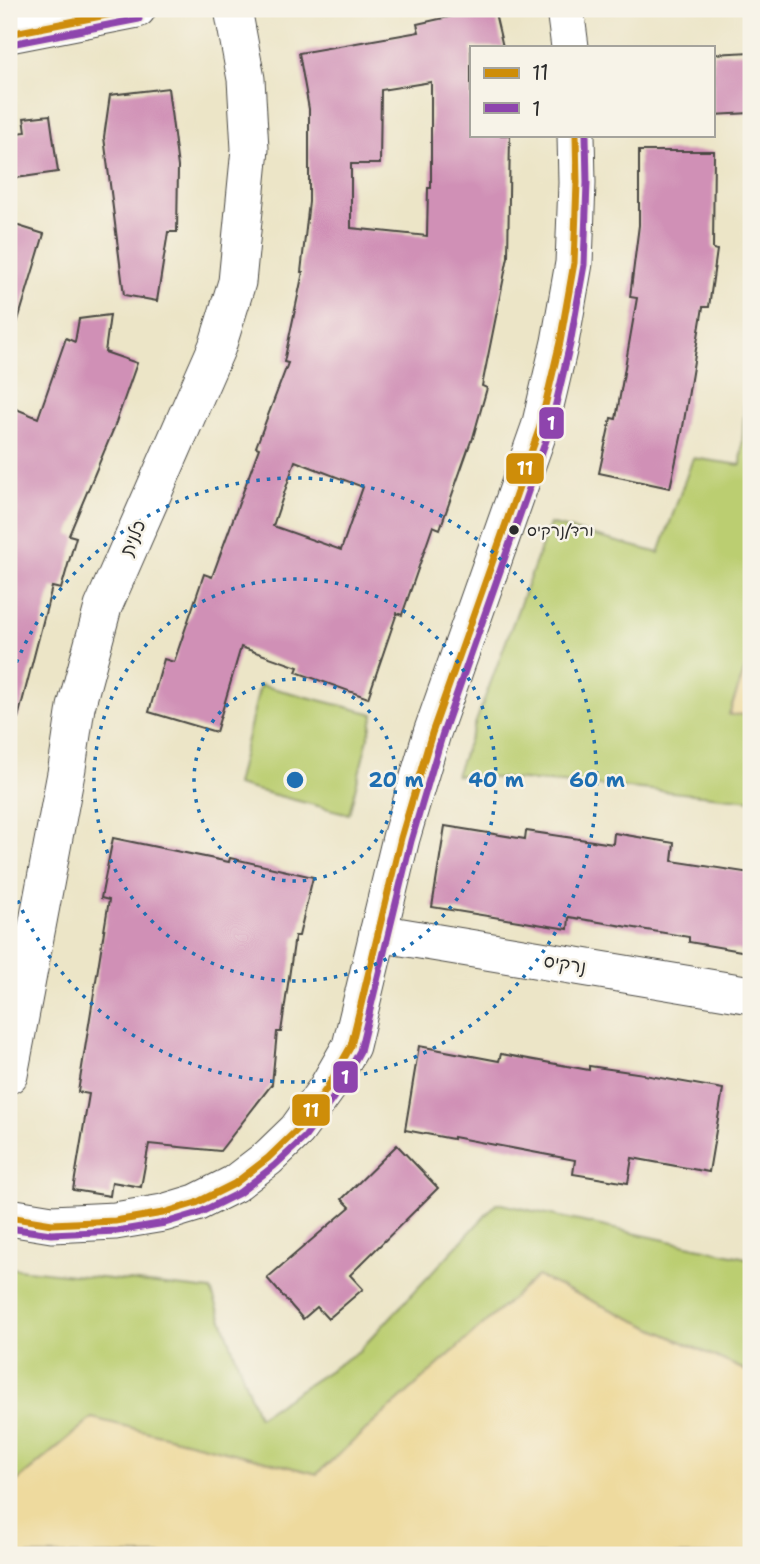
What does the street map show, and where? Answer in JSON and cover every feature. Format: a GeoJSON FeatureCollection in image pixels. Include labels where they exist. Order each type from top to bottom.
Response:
{"type":"FeatureCollection","features":[{"type":"Feature","properties":{"kind":"street"},"geometry":{"type":"LineString","coordinates":[[9,34],[137,9]]}},
{"type":"Feature","properties":{"kind":"street","name":"כלנית"},"geometry":{"type":"LineString","coordinates":[[9,1075],[76,707],[103,607],[217,347],[237,282],[250,149],[246,79],[233,9]]}},
{"type":"Feature","properties":{"kind":"street"},"geometry":{"type":"LineString","coordinates":[[565,9],[570,46]]}},
{"type":"Feature","properties":{"kind":"street"},"geometry":{"type":"LineString","coordinates":[[9,1217],[52,1224],[115,1221],[163,1213],[196,1203],[234,1184],[268,1158],[297,1130],[327,1088],[351,1046],[401,838],[432,733],[540,427],[560,342],[574,263],[576,136]]}},
{"type":"Feature","properties":{"kind":"street","name":"נרקיס"},"geometry":{"type":"LineString","coordinates":[[378,933],[751,995]]}},
{"type":"Feature","properties":{"kind":"green space"},"geometry":{"type":"Polygon","coordinates":[[[751,304],[751,652],[729,714],[751,714],[751,800],[456,775],[550,524],[659,553],[693,458],[741,465],[751,304]]]}},
{"type":"Feature","properties":{"kind":"green space"},"geometry":{"type":"Polygon","coordinates":[[[260,685],[374,714],[349,814],[236,785],[260,685]]]}},
{"type":"Feature","properties":{"kind":"green space"},"geometry":{"type":"Polygon","coordinates":[[[497,1203],[751,1259],[751,1373],[537,1277],[317,1474],[92,1418],[9,1488],[9,1268],[211,1290],[258,1417],[359,1351],[497,1203]]]}},
{"type":"Feature","properties":{"kind":"sand"},"geometry":{"type":"Polygon","coordinates":[[[751,652],[751,714],[729,715],[751,652]]]}},
{"type":"Feature","properties":{"kind":"sand"},"geometry":{"type":"Polygon","coordinates":[[[537,1276],[751,1373],[751,1555],[9,1555],[9,1488],[92,1418],[317,1474],[537,1276]]]}},
{"type":"Feature","properties":{"kind":"building"},"geometry":{"type":"Polygon","coordinates":[[[494,9],[503,46],[470,46],[470,136],[510,136],[508,257],[482,386],[487,388],[472,441],[440,529],[433,526],[402,615],[397,613],[368,698],[296,672],[298,667],[241,647],[216,732],[149,712],[164,659],[174,662],[204,574],[212,577],[288,363],[284,362],[303,272],[309,202],[309,109],[299,53],[419,32],[417,24],[494,9]],[[431,82],[381,90],[380,164],[351,164],[351,228],[427,236],[428,188],[431,188],[431,82]],[[295,461],[273,526],[341,550],[363,487],[295,461]]]}},
{"type":"Feature","properties":{"kind":"building"},"geometry":{"type":"Polygon","coordinates":[[[751,52],[751,113],[714,115],[714,54],[751,52]]]}},
{"type":"Feature","properties":{"kind":"building"},"geometry":{"type":"Polygon","coordinates":[[[168,88],[178,167],[177,232],[168,232],[157,301],[124,295],[104,137],[110,95],[168,88]]]}},
{"type":"Feature","properties":{"kind":"building"},"geometry":{"type":"Polygon","coordinates":[[[50,115],[58,172],[9,179],[9,134],[26,132],[24,118],[50,115]]]}},
{"type":"Feature","properties":{"kind":"building"},"geometry":{"type":"Polygon","coordinates":[[[639,151],[714,151],[713,249],[717,250],[709,307],[703,307],[670,488],[599,473],[611,418],[616,419],[637,298],[630,297],[639,225],[639,151]]]}},
{"type":"Feature","properties":{"kind":"building"},"geometry":{"type":"Polygon","coordinates":[[[9,223],[44,234],[16,327],[9,326],[9,223]]]}},
{"type":"Feature","properties":{"kind":"building"},"geometry":{"type":"Polygon","coordinates":[[[110,315],[105,352],[137,363],[114,428],[69,535],[76,537],[61,589],[52,587],[18,718],[9,717],[9,406],[38,418],[66,338],[75,342],[79,319],[110,315]]]}},
{"type":"Feature","properties":{"kind":"building"},"geometry":{"type":"Polygon","coordinates":[[[445,826],[525,839],[526,831],[613,844],[614,833],[674,843],[672,861],[751,873],[751,921],[747,952],[689,942],[689,937],[569,917],[568,929],[432,907],[445,826]]]}},
{"type":"Feature","properties":{"kind":"building"},"geometry":{"type":"Polygon","coordinates":[[[113,838],[229,862],[230,858],[313,877],[299,936],[295,936],[281,1032],[277,1032],[272,1084],[220,1151],[149,1144],[141,1187],[112,1182],[110,1196],[73,1190],[89,1094],[78,1092],[109,900],[101,898],[113,838]]]}},
{"type":"Feature","properties":{"kind":"building"},"geometry":{"type":"Polygon","coordinates":[[[419,1046],[499,1061],[501,1054],[589,1070],[589,1066],[723,1089],[709,1172],[632,1158],[628,1183],[573,1174],[575,1160],[405,1130],[419,1046]]]}},
{"type":"Feature","properties":{"kind":"building"},"geometry":{"type":"Polygon","coordinates":[[[397,1145],[438,1188],[350,1275],[363,1289],[328,1319],[317,1307],[303,1319],[267,1278],[350,1207],[342,1199],[397,1145]]]}},
{"type":"Feature","properties":{"kind":"transit line","name":"11"},"geometry":{"type":"LineString","coordinates":[[9,34],[137,9]]}},
{"type":"Feature","properties":{"kind":"transit line","name":"1"},"geometry":{"type":"LineString","coordinates":[[11,44],[139,19]]}},
{"type":"Feature","properties":{"kind":"transit line","name":"11"},"geometry":{"type":"LineString","coordinates":[[9,1217],[52,1224],[115,1221],[163,1213],[196,1203],[234,1184],[268,1158],[297,1130],[327,1088],[351,1046],[401,838],[432,733],[540,427],[560,342],[574,263],[576,136]]}},
{"type":"Feature","properties":{"kind":"transit line","name":"1"},"geometry":{"type":"LineString","coordinates":[[9,1228],[51,1234],[117,1231],[165,1223],[199,1213],[239,1193],[305,1137],[336,1094],[360,1051],[411,841],[442,736],[550,429],[570,344],[584,265],[586,136]]}},
{"type":"Feature","properties":{"kind":"place","name":"ורד/נרקיס"},"geometry":{"type":"Point","coordinates":[514,530]}}]}
